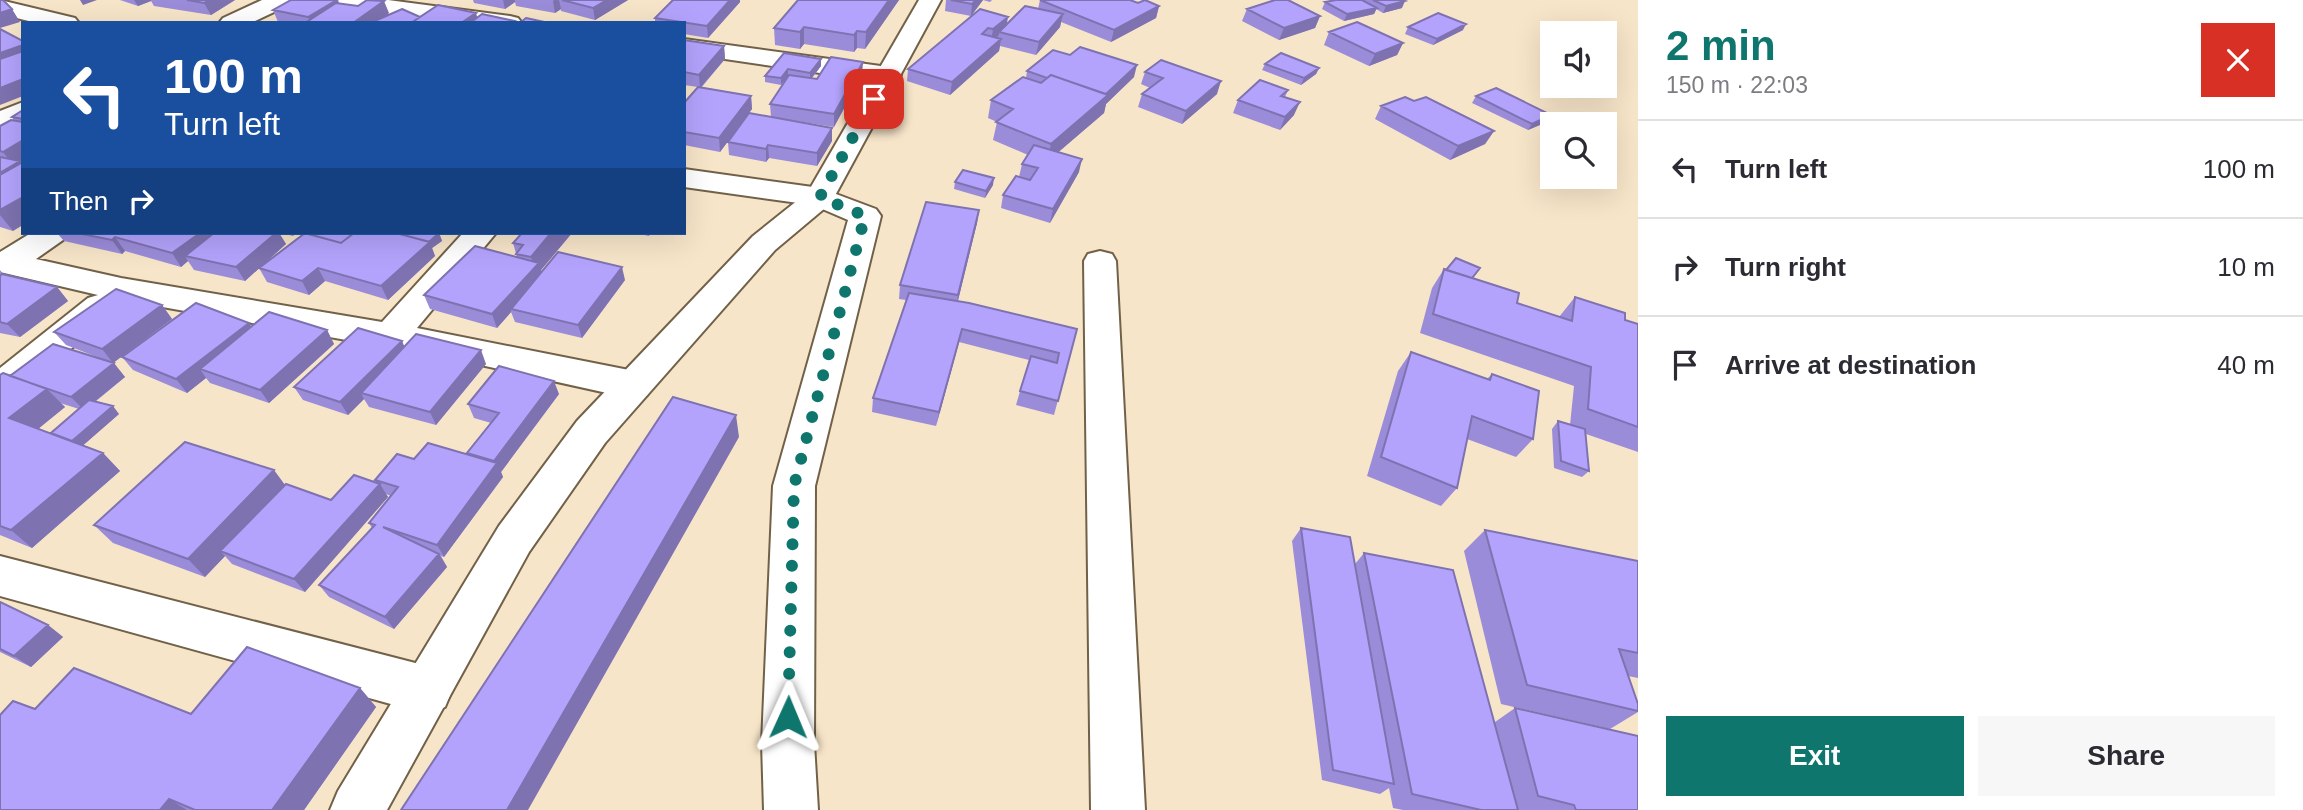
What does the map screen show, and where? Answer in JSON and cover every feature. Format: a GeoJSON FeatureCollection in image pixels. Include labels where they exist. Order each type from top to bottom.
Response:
{"type":"FeatureCollection","features":[{"type":"Feature","properties":{"kind":"street"},"geometry":{"type":"LineString","coordinates":[[235,21],[281,0]]}},
{"type":"Feature","properties":{"kind":"street"},"geometry":{"type":"LineString","coordinates":[[336,0],[495,21]]}},
{"type":"Feature","properties":{"kind":"street"},"geometry":{"type":"LineString","coordinates":[[357,810],[514,539],[591,432],[764,243],[820,197],[930,0]]}},
{"type":"Feature","properties":{"kind":"street"},"geometry":{"type":"LineString","coordinates":[[0,7],[59,21]]}},
{"type":"Feature","properties":{"kind":"street"},"geometry":{"type":"LineString","coordinates":[[686,46],[888,75]]}},
{"type":"Feature","properties":{"kind":"street"},"geometry":{"type":"LineString","coordinates":[[0,121],[21,111]]}},
{"type":"Feature","properties":{"kind":"street"},"geometry":{"type":"LineString","coordinates":[[686,178],[820,197],[865,216],[794,486],[788,743],[791,810]]}},
{"type":"Feature","properties":{"kind":"street"},"geometry":{"type":"LineString","coordinates":[[4,263],[49,235]]}},
{"type":"Feature","properties":{"kind":"street"},"geometry":{"type":"LineString","coordinates":[[391,335],[478,235]]}},
{"type":"Feature","properties":{"kind":"street"},"geometry":{"type":"LineString","coordinates":[[1100,261],[1118,810]]}},
{"type":"Feature","properties":{"kind":"street"},"geometry":{"type":"LineString","coordinates":[[4,263],[121,289],[458,347],[634,385]]}},
{"type":"Feature","properties":{"kind":"street"},"geometry":{"type":"LineString","coordinates":[[0,388],[121,289]]}},
{"type":"Feature","properties":{"kind":"street"},"geometry":{"type":"LineString","coordinates":[[0,576],[427,690]]}},
{"type":"Feature","properties":{"kind":"building"},"geometry":{"type":"Polygon","coordinates":[[[0,0],[3,0],[12,9],[0,13],[0,0]]]}},
{"type":"Feature","properties":{"kind":"building"},"geometry":{"type":"Polygon","coordinates":[[[187,0],[209,0],[204,3],[187,0]]]}},
{"type":"Feature","properties":{"kind":"building"},"geometry":{"type":"Polygon","coordinates":[[[291,0],[337,0],[308,17],[273,10],[291,0]]]}},
{"type":"Feature","properties":{"kind":"building"},"geometry":{"type":"Polygon","coordinates":[[[367,0],[384,1],[356,21],[308,21],[336,3],[358,6],[367,0]]]}},
{"type":"Feature","properties":{"kind":"building"},"geometry":{"type":"Polygon","coordinates":[[[562,0],[607,0],[593,8],[562,0]]]}},
{"type":"Feature","properties":{"kind":"building"},"geometry":{"type":"Polygon","coordinates":[[[673,0],[730,0],[707,26],[655,18],[673,0]]]}},
{"type":"Feature","properties":{"kind":"building"},"geometry":{"type":"Polygon","coordinates":[[[798,0],[889,0],[866,32],[857,31],[854,35],[804,27],[800,32],[774,28],[798,0]]]}},
{"type":"Feature","properties":{"kind":"building"},"geometry":{"type":"Polygon","coordinates":[[[951,0],[976,0],[972,4],[951,0]]]}},
{"type":"Feature","properties":{"kind":"building"},"geometry":{"type":"Polygon","coordinates":[[[1040,0],[1130,0],[1138,3],[1145,0],[1159,6],[1114,30],[1040,0]]]}},
{"type":"Feature","properties":{"kind":"building"},"geometry":{"type":"Polygon","coordinates":[[[1275,0],[1288,0],[1320,16],[1284,28],[1247,9],[1275,0]]]}},
{"type":"Feature","properties":{"kind":"building"},"geometry":{"type":"Polygon","coordinates":[[[1362,0],[1377,8],[1347,14],[1325,2],[1362,0]]]}},
{"type":"Feature","properties":{"kind":"building"},"geometry":{"type":"Polygon","coordinates":[[[1373,0],[1402,0],[1405,1],[1386,6],[1373,0]]]}},
{"type":"Feature","properties":{"kind":"building"},"geometry":{"type":"Polygon","coordinates":[[[438,5],[476,13],[464,21],[414,21],[438,5]]]}},
{"type":"Feature","properties":{"kind":"building"},"geometry":{"type":"Polygon","coordinates":[[[1025,6],[1063,14],[1039,42],[999,32],[1025,6]]]}},
{"type":"Feature","properties":{"kind":"building"},"geometry":{"type":"Polygon","coordinates":[[[402,9],[420,17],[414,21],[375,21],[402,9]]]}},
{"type":"Feature","properties":{"kind":"building"},"geometry":{"type":"Polygon","coordinates":[[[980,9],[1008,17],[982,34],[1001,39],[952,82],[908,69],[980,9]]]}},
{"type":"Feature","properties":{"kind":"building"},"geometry":{"type":"Polygon","coordinates":[[[1438,13],[1466,24],[1437,39],[1408,27],[1438,13]]]}},
{"type":"Feature","properties":{"kind":"building"},"geometry":{"type":"Polygon","coordinates":[[[482,14],[515,21],[473,21],[482,14]]]}},
{"type":"Feature","properties":{"kind":"building"},"geometry":{"type":"Polygon","coordinates":[[[1357,22],[1403,43],[1375,54],[1329,32],[1357,22]]]}},
{"type":"Feature","properties":{"kind":"building"},"geometry":{"type":"Polygon","coordinates":[[[0,29],[21,40],[21,46],[0,53],[0,29]]]}},
{"type":"Feature","properties":{"kind":"building"},"geometry":{"type":"Polygon","coordinates":[[[686,40],[724,46],[699,75],[686,72],[686,40]]]}},
{"type":"Feature","properties":{"kind":"building"},"geometry":{"type":"Polygon","coordinates":[[[1080,47],[1137,65],[1106,94],[1051,75],[1047,78],[1027,71],[1053,50],[1070,55],[1080,47]]]}},
{"type":"Feature","properties":{"kind":"building"},"geometry":{"type":"Polygon","coordinates":[[[21,52],[21,80],[0,88],[0,59],[21,52]]]}},
{"type":"Feature","properties":{"kind":"building"},"geometry":{"type":"Polygon","coordinates":[[[784,53],[821,59],[810,73],[788,69],[781,78],[765,76],[784,53]]]}},
{"type":"Feature","properties":{"kind":"building"},"geometry":{"type":"Polygon","coordinates":[[[1281,53],[1319,68],[1304,78],[1265,64],[1281,53]]]}},
{"type":"Feature","properties":{"kind":"building"},"geometry":{"type":"Polygon","coordinates":[[[831,57],[863,62],[834,114],[770,104],[789,75],[817,79],[831,57]]]}},
{"type":"Feature","properties":{"kind":"building"},"geometry":{"type":"Polygon","coordinates":[[[1161,60],[1221,81],[1186,111],[1142,94],[1163,78],[1145,72],[1161,60]]]}},
{"type":"Feature","properties":{"kind":"building"},"geometry":{"type":"Polygon","coordinates":[[[1051,75],[1108,95],[1051,144],[996,122],[1013,109],[991,100],[1023,77],[1041,83],[1051,75]]]}},
{"type":"Feature","properties":{"kind":"building"},"geometry":{"type":"Polygon","coordinates":[[[1260,80],[1288,90],[1281,96],[1300,102],[1285,117],[1238,100],[1260,80]]]}},
{"type":"Feature","properties":{"kind":"building"},"geometry":{"type":"Polygon","coordinates":[[[698,87],[751,96],[719,138],[686,132],[686,101],[698,87]]]}},
{"type":"Feature","properties":{"kind":"building"},"geometry":{"type":"Polygon","coordinates":[[[1496,88],[1545,112],[1540,112],[1540,120],[1532,124],[1476,96],[1496,88]]]}},
{"type":"Feature","properties":{"kind":"building"},"geometry":{"type":"Polygon","coordinates":[[[1405,97],[1414,101],[1426,97],[1494,131],[1458,146],[1381,106],[1405,97]]]}},
{"type":"Feature","properties":{"kind":"building"},"geometry":{"type":"Polygon","coordinates":[[[21,111],[21,119],[12,117],[21,111]]]}},
{"type":"Feature","properties":{"kind":"building"},"geometry":{"type":"Polygon","coordinates":[[[749,113],[832,128],[817,153],[768,145],[766,149],[728,142],[749,113]]]}},
{"type":"Feature","properties":{"kind":"building"},"geometry":{"type":"Polygon","coordinates":[[[11,120],[21,122],[21,141],[3,152],[0,151],[0,126],[11,120]]]}},
{"type":"Feature","properties":{"kind":"building"},"geometry":{"type":"Polygon","coordinates":[[[1034,145],[1082,159],[1053,209],[1003,195],[1016,176],[1030,180],[1038,168],[1022,164],[1034,145]]]}},
{"type":"Feature","properties":{"kind":"building"},"geometry":{"type":"Polygon","coordinates":[[[0,157],[20,161],[0,173],[0,157]]]}},
{"type":"Feature","properties":{"kind":"building"},"geometry":{"type":"Polygon","coordinates":[[[21,163],[21,198],[0,210],[0,175],[21,163]]]}},
{"type":"Feature","properties":{"kind":"building"},"geometry":{"type":"Polygon","coordinates":[[[963,170],[994,178],[986,191],[955,182],[963,170]]]}},
{"type":"Feature","properties":{"kind":"building"},"geometry":{"type":"Polygon","coordinates":[[[926,202],[979,210],[958,295],[900,285],[926,202]]]}},
{"type":"Feature","properties":{"kind":"building"},"geometry":{"type":"Polygon","coordinates":[[[87,235],[197,235],[172,253],[115,237],[112,240],[87,235]]]}},
{"type":"Feature","properties":{"kind":"building"},"geometry":{"type":"Polygon","coordinates":[[[211,235],[274,235],[236,267],[185,256],[211,235]]]}},
{"type":"Feature","properties":{"kind":"building"},"geometry":{"type":"Polygon","coordinates":[[[302,235],[341,243],[351,235],[404,235],[430,242],[381,286],[318,268],[302,281],[259,268],[302,235]]]}},
{"type":"Feature","properties":{"kind":"building"},"geometry":{"type":"Polygon","coordinates":[[[312,235],[351,235],[341,243],[312,235]]]}},
{"type":"Feature","properties":{"kind":"building"},"geometry":{"type":"Polygon","coordinates":[[[403,235],[437,235],[429,242],[403,235]]]}},
{"type":"Feature","properties":{"kind":"building"},"geometry":{"type":"Polygon","coordinates":[[[520,235],[549,235],[531,257],[516,254],[523,245],[513,243],[520,235]]]}},
{"type":"Feature","properties":{"kind":"building"},"geometry":{"type":"Polygon","coordinates":[[[475,246],[539,263],[492,314],[424,295],[475,246]]]}},
{"type":"Feature","properties":{"kind":"building"},"geometry":{"type":"Polygon","coordinates":[[[558,252],[622,267],[578,325],[511,309],[558,252]]]}},
{"type":"Feature","properties":{"kind":"building"},"geometry":{"type":"Polygon","coordinates":[[[1456,258],[1480,268],[1472,278],[1446,270],[1456,258]]]}},
{"type":"Feature","properties":{"kind":"building"},"geometry":{"type":"Polygon","coordinates":[[[1444,269],[1519,293],[1517,303],[1572,321],[1575,297],[1625,313],[1625,320],[1638,324],[1638,427],[1588,409],[1591,367],[1433,314],[1444,269]]]}},
{"type":"Feature","properties":{"kind":"building"},"geometry":{"type":"Polygon","coordinates":[[[2,274],[57,287],[7,324],[0,322],[2,274]]]}},
{"type":"Feature","properties":{"kind":"building"},"geometry":{"type":"Polygon","coordinates":[[[116,289],[162,305],[102,349],[54,332],[116,289]]]}},
{"type":"Feature","properties":{"kind":"building"},"geometry":{"type":"Polygon","coordinates":[[[909,293],[969,303],[1077,329],[1058,401],[1020,391],[1031,356],[1057,363],[1059,353],[962,329],[939,412],[873,398],[909,293]]]}},
{"type":"Feature","properties":{"kind":"building"},"geometry":{"type":"Polygon","coordinates":[[[196,303],[249,323],[176,379],[122,357],[196,303]]]}},
{"type":"Feature","properties":{"kind":"building"},"geometry":{"type":"Polygon","coordinates":[[[269,312],[327,330],[260,390],[200,369],[269,312]]]}},
{"type":"Feature","properties":{"kind":"building"},"geometry":{"type":"Polygon","coordinates":[[[358,328],[402,341],[340,402],[294,387],[358,328]]]}},
{"type":"Feature","properties":{"kind":"building"},"geometry":{"type":"Polygon","coordinates":[[[416,334],[481,350],[430,412],[361,393],[416,334]]]}},
{"type":"Feature","properties":{"kind":"building"},"geometry":{"type":"Polygon","coordinates":[[[53,344],[114,363],[71,397],[10,376],[53,344]]]}},
{"type":"Feature","properties":{"kind":"building"},"geometry":{"type":"Polygon","coordinates":[[[1411,352],[1490,380],[1492,374],[1539,391],[1533,439],[1472,416],[1457,488],[1381,457],[1411,352]]]}},
{"type":"Feature","properties":{"kind":"building"},"geometry":{"type":"Polygon","coordinates":[[[499,366],[554,381],[494,461],[467,453],[499,413],[468,404],[499,366]]]}},
{"type":"Feature","properties":{"kind":"building"},"geometry":{"type":"Polygon","coordinates":[[[3,373],[47,389],[9,418],[103,453],[11,530],[0,526],[0,375],[3,373]]]}},
{"type":"Feature","properties":{"kind":"building"},"geometry":{"type":"Polygon","coordinates":[[[673,397],[736,415],[507,810],[401,810],[673,397]]]}},
{"type":"Feature","properties":{"kind":"building"},"geometry":{"type":"Polygon","coordinates":[[[89,400],[113,406],[72,441],[51,433],[89,400]]]}},
{"type":"Feature","properties":{"kind":"building"},"geometry":{"type":"Polygon","coordinates":[[[1558,421],[1585,429],[1589,471],[1561,461],[1558,421]]]}},
{"type":"Feature","properties":{"kind":"building"},"geometry":{"type":"Polygon","coordinates":[[[185,442],[274,470],[188,559],[94,525],[185,442]]]}},
{"type":"Feature","properties":{"kind":"building"},"geometry":{"type":"Polygon","coordinates":[[[428,443],[497,463],[437,545],[383,527],[439,554],[385,617],[319,585],[375,525],[369,523],[398,487],[375,480],[397,454],[414,459],[428,443]]]}},
{"type":"Feature","properties":{"kind":"building"},"geometry":{"type":"Polygon","coordinates":[[[354,475],[380,484],[294,579],[220,551],[286,484],[331,500],[354,475]]]}},
{"type":"Feature","properties":{"kind":"building"},"geometry":{"type":"Polygon","coordinates":[[[1301,528],[1350,537],[1394,784],[1333,770],[1301,528]]]}},
{"type":"Feature","properties":{"kind":"building"},"geometry":{"type":"Polygon","coordinates":[[[1485,530],[1638,561],[1638,653],[1619,649],[1638,711],[1527,685],[1485,530]]]}},
{"type":"Feature","properties":{"kind":"building"},"geometry":{"type":"Polygon","coordinates":[[[1364,553],[1453,570],[1518,810],[1481,810],[1412,794],[1364,553]]]}},
{"type":"Feature","properties":{"kind":"building"},"geometry":{"type":"Polygon","coordinates":[[[0,602],[48,625],[14,656],[0,649],[0,602]]]}},
{"type":"Feature","properties":{"kind":"building"},"geometry":{"type":"Polygon","coordinates":[[[247,647],[360,688],[272,810],[195,810],[169,799],[160,810],[0,810],[0,715],[13,701],[35,709],[74,668],[191,714],[247,647]]]}},
{"type":"Feature","properties":{"kind":"building"},"geometry":{"type":"Polygon","coordinates":[[[1515,708],[1638,736],[1638,810],[1576,810],[1574,805],[1538,796],[1515,708]]]}},
{"type":"Feature","properties":{"kind":"route"},"geometry":{"type":"LineString","coordinates":[[788,717],[794,486],[865,216],[820,197],[874,99]]}}]}
